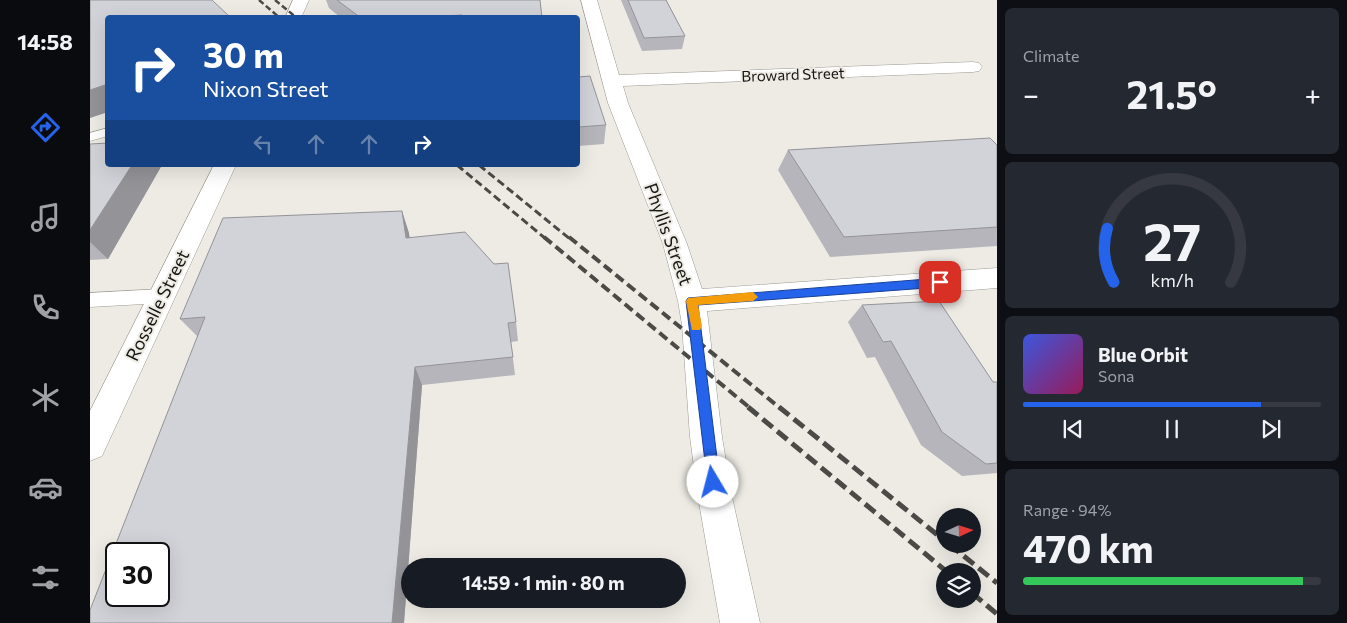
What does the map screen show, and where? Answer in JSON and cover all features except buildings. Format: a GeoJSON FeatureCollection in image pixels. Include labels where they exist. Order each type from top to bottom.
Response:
{"type":"FeatureCollection","features":[{"type":"Feature","properties":{"kind":"street"},"geometry":{"type":"LineString","coordinates":[[294,15],[301,0]]}},
{"type":"Feature","properties":{"kind":"street","name":"Phyllis Street"},"geometry":{"type":"LineString","coordinates":[[589,0],[618,103],[675,244],[692,301],[706,437],[715,497],[740,623]]}},
{"type":"Feature","properties":{"kind":"street","name":"Broward Street"},"geometry":{"type":"LineString","coordinates":[[612,82],[973,67]]}},
{"type":"Feature","properties":{"kind":"street","name":"Rosselle Street"},"geometry":{"type":"LineString","coordinates":[[90,445],[224,167]]}},
{"type":"Feature","properties":{"kind":"street"},"geometry":{"type":"LineString","coordinates":[[692,301],[997,278]]}},
{"type":"Feature","properties":{"kind":"lane"},"geometry":{"type":"LineString","coordinates":[[90,136],[105,133]]}},
{"type":"Feature","properties":{"kind":"lane"},"geometry":{"type":"LineString","coordinates":[[90,300],[162,296]]}},
{"type":"Feature","properties":{"kind":"railway"},"geometry":{"type":"LineString","coordinates":[[259,0],[276,15]]}},
{"type":"Feature","properties":{"kind":"railway"},"geometry":{"type":"LineString","coordinates":[[275,0],[293,15]]}},
{"type":"Feature","properties":{"kind":"railway"},"geometry":{"type":"LineString","coordinates":[[459,167],[546,239]]}},
{"type":"Feature","properties":{"kind":"railway"},"geometry":{"type":"LineString","coordinates":[[481,167],[570,239]]}},
{"type":"Feature","properties":{"kind":"railway"},"geometry":{"type":"LineString","coordinates":[[544,237],[750,408]]}},
{"type":"Feature","properties":{"kind":"railway"},"geometry":{"type":"LineString","coordinates":[[569,237],[780,408]]}},
{"type":"Feature","properties":{"kind":"railway"},"geometry":{"type":"LineString","coordinates":[[748,407],[936,563]]}},
{"type":"Feature","properties":{"kind":"railway"},"geometry":{"type":"LineString","coordinates":[[779,407],[936,534]]}},
{"type":"Feature","properties":{"kind":"railway"},"geometry":{"type":"LineString","coordinates":[[960,553],[997,583]]}},
{"type":"Feature","properties":{"kind":"railway"},"geometry":{"type":"LineString","coordinates":[[981,601],[997,614]]}},
{"type":"Feature","properties":{"kind":"slow traffic"},"geometry":{"type":"LineString","coordinates":[[696,326],[692,301],[753,297]]}},
{"type":"Feature","properties":{"kind":"route"},"geometry":{"type":"LineString","coordinates":[[713,482],[706,437],[696,325],[692,301],[940,282]]}}]}
